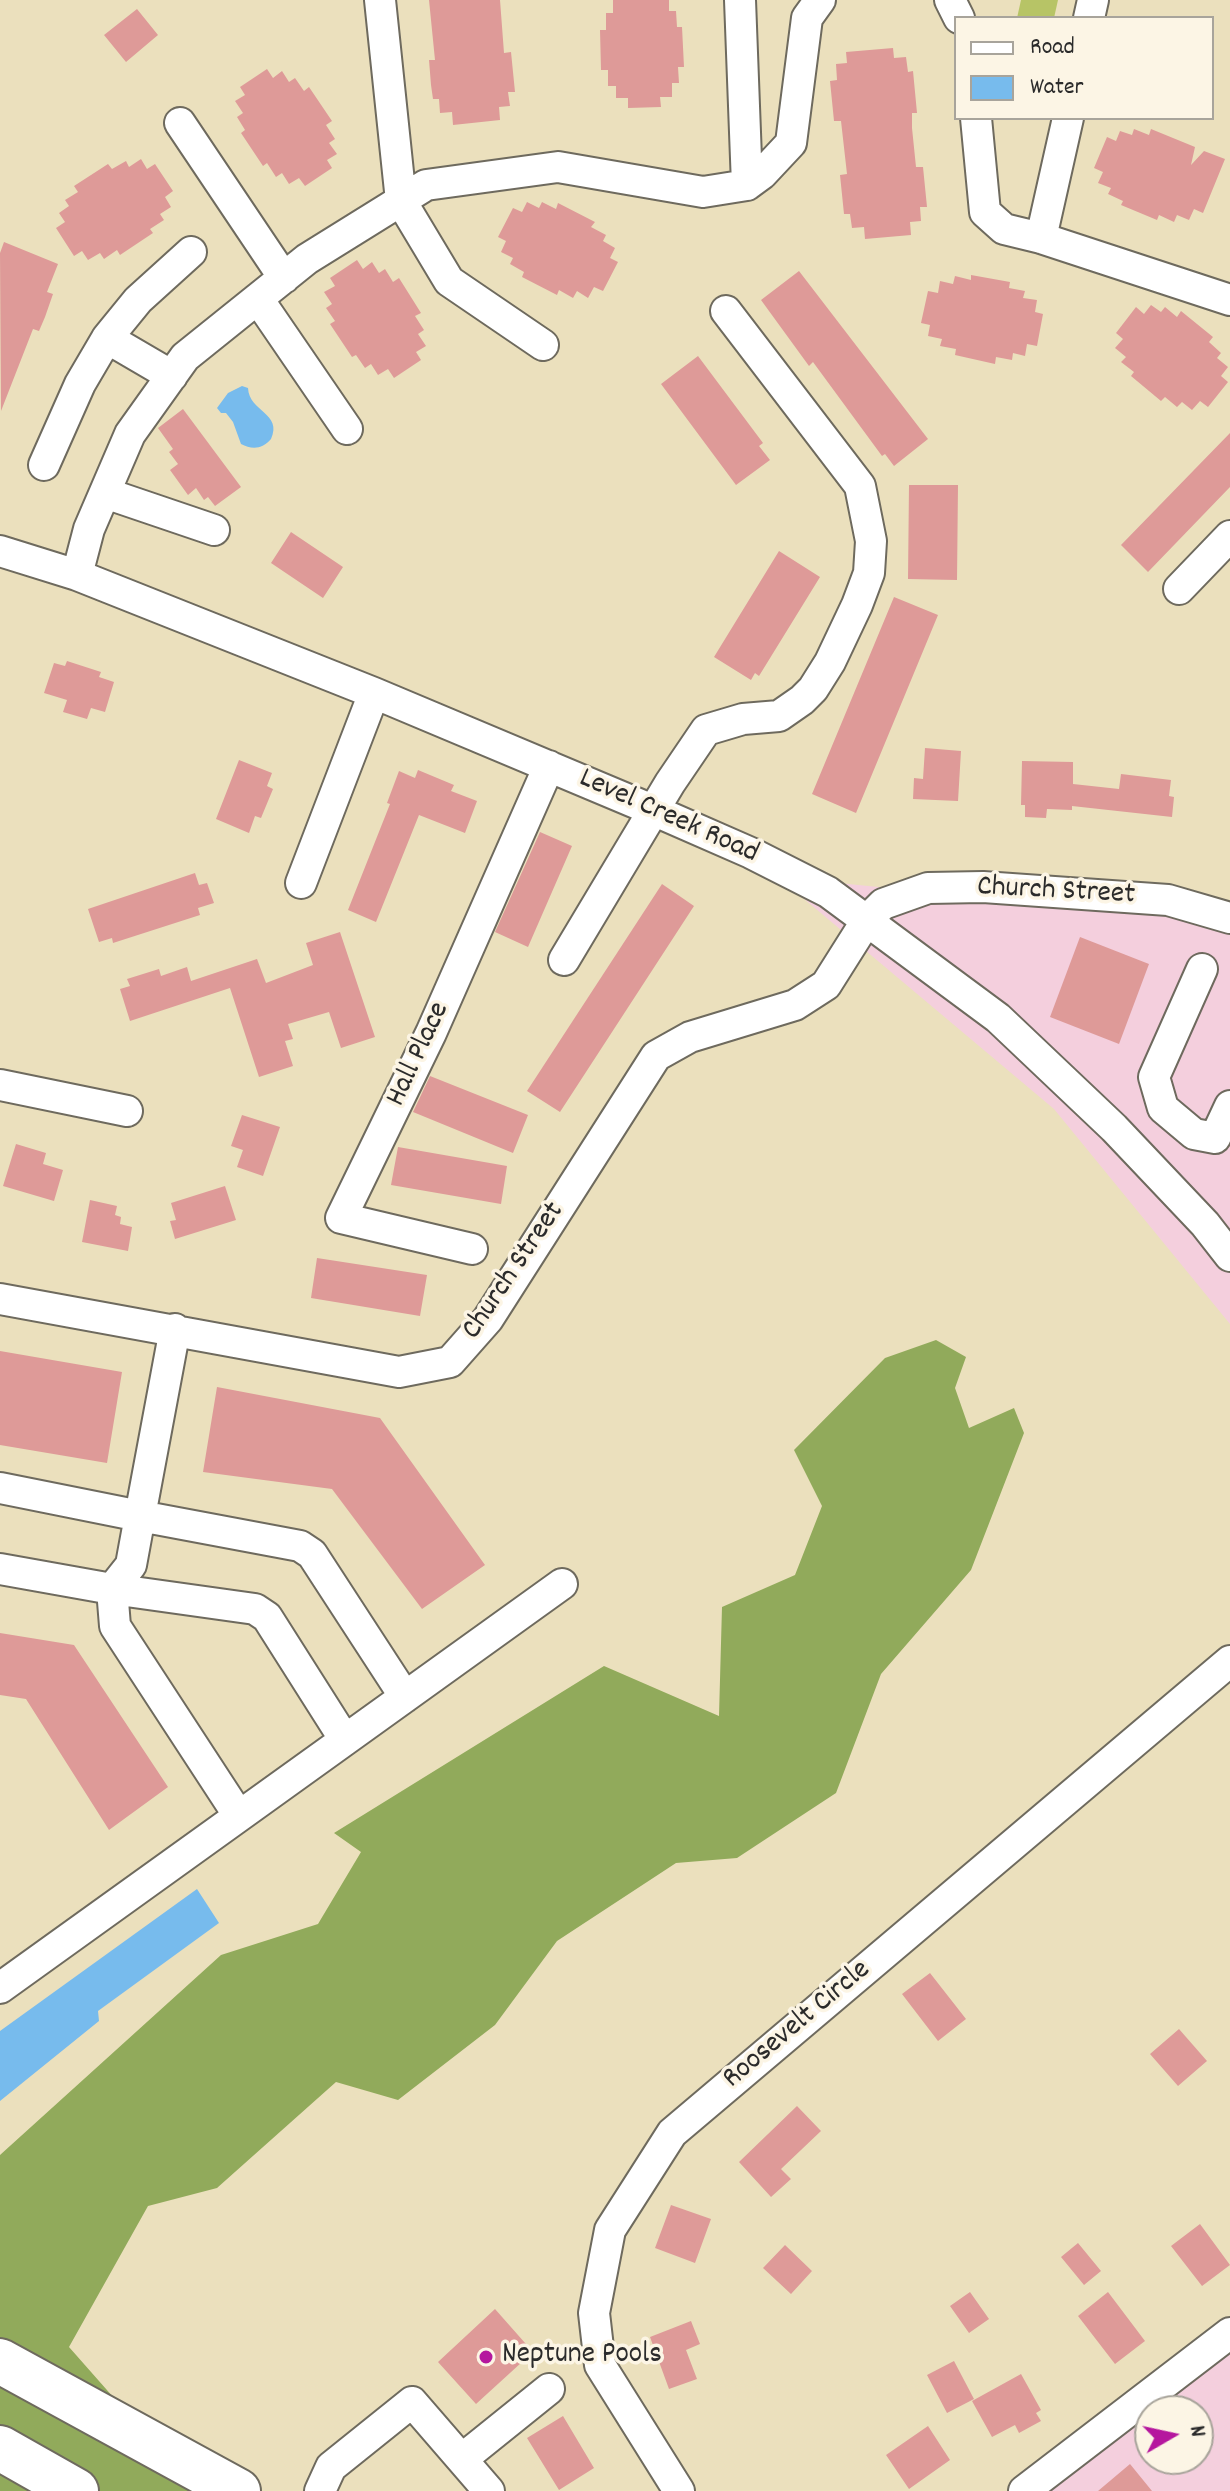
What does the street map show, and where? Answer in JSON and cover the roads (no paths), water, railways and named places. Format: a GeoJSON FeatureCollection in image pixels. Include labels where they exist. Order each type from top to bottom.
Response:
{"type":"FeatureCollection","features":[{"type":"Feature","properties":{"kind":"highway"},"geometry":{"type":"LineString","coordinates":[[0,2361],[238,2491]]}},
{"type":"Feature","properties":{"kind":"highway"},"geometry":{"type":"LineString","coordinates":[[0,2448],[76,2491]]}},
{"type":"Feature","properties":{"kind":"street"},"geometry":{"type":"LineString","coordinates":[[380,0],[401,201],[449,281],[543,345]]}},
{"type":"Feature","properties":{"kind":"street"},"geometry":{"type":"LineString","coordinates":[[740,0],[747,185]]}},
{"type":"Feature","properties":{"kind":"street"},"geometry":{"type":"LineString","coordinates":[[77,575],[89,529],[130,434],[185,357],[307,259],[426,185],[558,167],[703,192],[747,185],[762,174],[791,143],[807,18],[820,0]]}},
{"type":"Feature","properties":{"kind":"street"},"geometry":{"type":"LineString","coordinates":[[976,120],[985,212],[1004,229],[1041,238],[1230,300]]}},
{"type":"Feature","properties":{"kind":"street"},"geometry":{"type":"LineString","coordinates":[[1041,238],[1068,120]]}},
{"type":"Feature","properties":{"kind":"street"},"geometry":{"type":"LineString","coordinates":[[180,123],[284,278]]}},
{"type":"Feature","properties":{"kind":"street"},"geometry":{"type":"LineString","coordinates":[[44,465],[80,384],[107,338],[138,300],[191,252]]}},
{"type":"Feature","properties":{"kind":"street"},"geometry":{"type":"LineString","coordinates":[[258,299],[347,429]]}},
{"type":"Feature","properties":{"kind":"street"},"geometry":{"type":"LineString","coordinates":[[564,960],[670,783],[706,730],[743,719],[779,716],[813,689],[845,631],[869,573],[871,541],[860,486],[726,311]]}},
{"type":"Feature","properties":{"kind":"street"},"geometry":{"type":"LineString","coordinates":[[107,338],[172,376]]}},
{"type":"Feature","properties":{"kind":"street"},"geometry":{"type":"LineString","coordinates":[[105,493],[214,530]]}},
{"type":"Feature","properties":{"kind":"street"},"geometry":{"type":"LineString","coordinates":[[1179,589],[1230,536]]}},
{"type":"Feature","properties":{"kind":"street","name":"Level Creek Road"},"geometry":{"type":"LineString","coordinates":[[0,551],[77,575],[374,693],[655,811],[875,912],[1010,1029],[1114,1128],[1205,1224],[1230,1256]]}},
{"type":"Feature","properties":{"kind":"street"},"geometry":{"type":"LineString","coordinates":[[301,883],[374,693]]}},
{"type":"Feature","properties":{"kind":"street","name":"Hall Place"},"geometry":{"type":"LineString","coordinates":[[472,1249],[341,1218],[431,1033],[549,766]]}},
{"type":"Feature","properties":{"kind":"street","name":"Church Street"},"geometry":{"type":"LineString","coordinates":[[0,1299],[399,1372],[450,1362],[488,1319],[656,1056],[690,1037],[795,1005],[826,985],[875,912],[928,888],[983,887],[1168,900],[1230,918]]}},
{"type":"Feature","properties":{"kind":"street"},"geometry":{"type":"LineString","coordinates":[[1202,969],[1154,1077],[1163,1108],[1194,1134],[1215,1138],[1229,1111]]}},
{"type":"Feature","properties":{"kind":"street"},"geometry":{"type":"LineString","coordinates":[[0,1085],[127,1111]]}},
{"type":"Feature","properties":{"kind":"street"},"geometry":{"type":"LineString","coordinates":[[175,1329],[131,1565],[112,1589],[115,1626],[239,1816]]}},
{"type":"Feature","properties":{"kind":"street"},"geometry":{"type":"LineString","coordinates":[[0,1488],[300,1546],[312,1554],[405,1697]]}},
{"type":"Feature","properties":{"kind":"street"},"geometry":{"type":"LineString","coordinates":[[0,1569],[112,1589],[255,1609],[267,1617],[345,1740]]}},
{"type":"Feature","properties":{"kind":"street"},"geometry":{"type":"LineString","coordinates":[[0,1988],[562,1584]]}},
{"type":"Feature","properties":{"kind":"street","name":"Roosevelt Circle"},"geometry":{"type":"LineString","coordinates":[[679,2491],[600,2365],[594,2313],[610,2230],[672,2133],[1230,1661]]}},
{"type":"Feature","properties":{"kind":"street"},"geometry":{"type":"LineString","coordinates":[[1024,2491],[1230,2333]]}},
{"type":"Feature","properties":{"kind":"street"},"geometry":{"type":"LineString","coordinates":[[462,2459],[549,2389]]}},
{"type":"Feature","properties":{"kind":"street"},"geometry":{"type":"LineString","coordinates":[[320,2491],[331,2467],[412,2402],[489,2491]]}},
{"type":"Feature","properties":{"kind":"water"},"geometry":{"type":"Polygon","coordinates":[[[242,386],[248,388],[254,402],[273,423],[271,439],[261,447],[241,444],[233,422],[217,408],[228,393],[242,386]]]}},
{"type":"Feature","properties":{"kind":"water"},"geometry":{"type":"Polygon","coordinates":[[[197,1889],[219,1923],[98,2011],[99,2021],[0,2101],[0,2031],[197,1889]]]}},
{"type":"Feature","properties":{"kind":"place","name":"Neptune Pools"},"geometry":{"type":"Point","coordinates":[486,2357]}}]}
